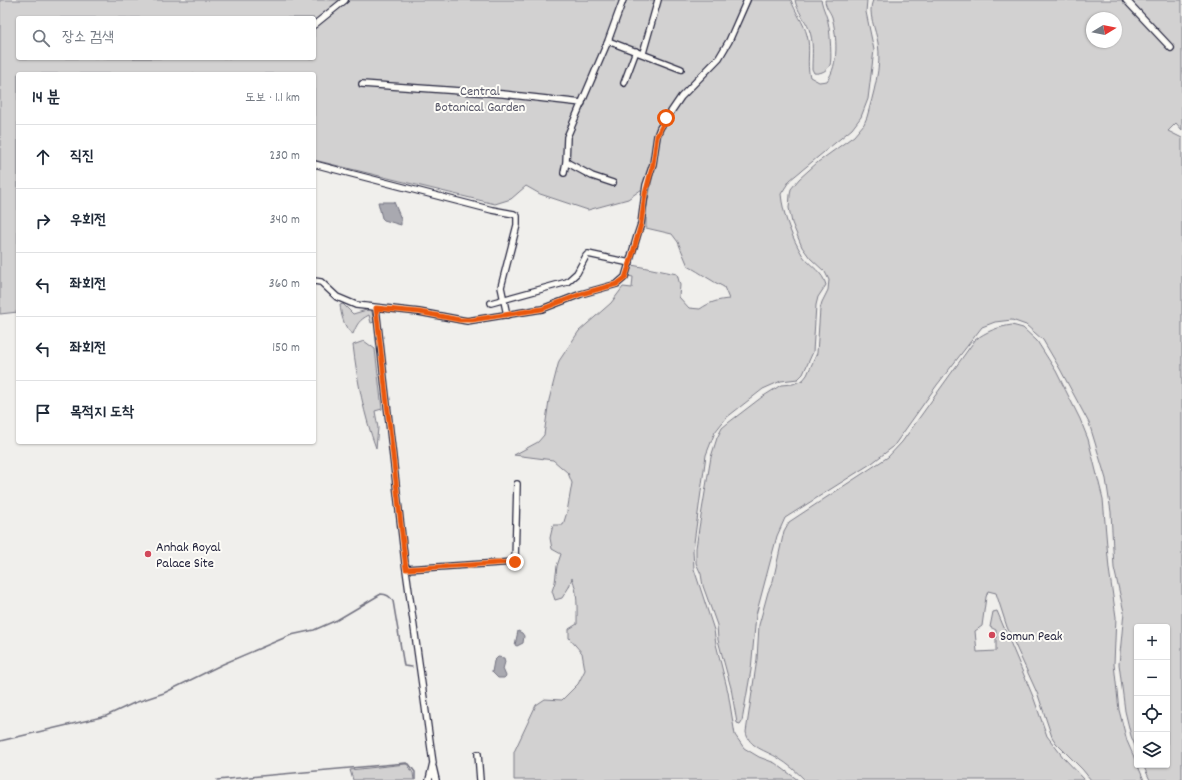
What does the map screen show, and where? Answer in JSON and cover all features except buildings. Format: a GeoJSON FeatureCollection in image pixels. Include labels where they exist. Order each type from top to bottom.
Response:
{"type":"FeatureCollection","features":[{"type":"Feature","properties":{"kind":"street"},"geometry":{"type":"LineString","coordinates":[[316,23],[345,0]]}},
{"type":"Feature","properties":{"kind":"street"},"geometry":{"type":"LineString","coordinates":[[564,173],[567,137],[608,41],[623,0]]}},
{"type":"Feature","properties":{"kind":"street"},"geometry":{"type":"LineString","coordinates":[[643,53],[658,0]]}},
{"type":"Feature","properties":{"kind":"street"},"geometry":{"type":"LineString","coordinates":[[316,281],[321,282],[329,291],[344,301],[356,305],[419,312],[467,321],[542,309],[581,294],[617,284],[625,278],[641,224],[646,185],[653,164],[657,136],[660,128],[675,105],[719,58],[729,41],[747,0]]}},
{"type":"Feature","properties":{"kind":"street"},"geometry":{"type":"LineString","coordinates":[[1126,0],[1171,48]]}},
{"type":"Feature","properties":{"kind":"street"},"geometry":{"type":"LineString","coordinates":[[608,41],[643,53],[681,69]]}},
{"type":"Feature","properties":{"kind":"street"},"geometry":{"type":"LineString","coordinates":[[624,83],[636,51]]}},
{"type":"Feature","properties":{"kind":"street"},"geometry":{"type":"LineString","coordinates":[[362,84],[510,94],[582,103]]}},
{"type":"Feature","properties":{"kind":"street"},"geometry":{"type":"LineString","coordinates":[[566,162],[592,176],[613,183]]}},
{"type":"Feature","properties":{"kind":"street"},"geometry":{"type":"LineString","coordinates":[[316,165],[517,216],[517,225],[501,287],[507,315]]}},
{"type":"Feature","properties":{"kind":"street"},"geometry":{"type":"LineString","coordinates":[[491,303],[567,282],[577,273],[588,254],[630,263]]}},
{"type":"Feature","properties":{"kind":"street"},"geometry":{"type":"LineString","coordinates":[[376,308],[406,569],[436,780]]}},
{"type":"Feature","properties":{"kind":"street"},"geometry":{"type":"LineString","coordinates":[[406,569],[515,562],[517,484]]}},
{"type":"Feature","properties":{"kind":"street"},"geometry":{"type":"LineString","coordinates":[[478,754],[480,780]]}},
{"type":"Feature","properties":{"kind":"street"},"geometry":{"type":"LineString","coordinates":[[429,780],[433,763]]}},
{"type":"Feature","properties":{"kind":"green space","name":"Central Botanical Garden"},"geometry":{"type":"Polygon","coordinates":[[[0,0],[745,0],[722,51],[665,117],[646,183],[642,189],[628,199],[588,210],[540,194],[526,186],[511,199],[495,204],[316,160],[316,72],[16,72],[16,312],[0,314],[0,0]]]}},
{"type":"Feature","properties":{"kind":"green space"},"geometry":{"type":"Polygon","coordinates":[[[751,0],[791,0],[807,35],[809,46],[808,66],[810,77],[819,82],[827,81],[831,74],[834,67],[836,50],[834,25],[825,0],[867,0],[866,12],[874,50],[868,99],[861,117],[852,129],[790,180],[781,194],[786,218],[795,242],[806,260],[822,276],[826,285],[818,297],[816,305],[813,352],[803,374],[798,379],[781,381],[763,389],[726,418],[715,432],[706,455],[693,550],[694,569],[714,630],[728,692],[735,735],[744,748],[759,757],[775,763],[798,780],[514,780],[514,752],[536,705],[545,699],[562,700],[578,684],[585,670],[582,653],[569,638],[569,629],[577,624],[576,594],[572,578],[569,587],[562,598],[555,600],[552,591],[561,554],[552,549],[550,538],[553,525],[563,525],[572,483],[568,473],[553,460],[514,455],[538,442],[544,435],[549,400],[559,361],[579,331],[611,303],[623,287],[632,288],[633,277],[628,276],[632,265],[677,274],[680,285],[679,297],[689,308],[700,309],[714,302],[729,299],[724,287],[688,266],[678,242],[672,234],[646,228],[646,210],[661,134],[667,121],[682,100],[727,51],[751,0]]]}},
{"type":"Feature","properties":{"kind":"green space"},"geometry":{"type":"Polygon","coordinates":[[[795,0],[821,0],[828,24],[831,58],[829,67],[821,72],[814,73],[812,69],[811,34],[797,8],[795,0]]]}},
{"type":"Feature","properties":{"kind":"green space"},"geometry":{"type":"Polygon","coordinates":[[[873,0],[1182,0],[1182,130],[1176,123],[1168,131],[1182,138],[1182,780],[1150,780],[1144,768],[1170,768],[1170,624],[1134,624],[1134,744],[1125,711],[1119,664],[1124,612],[1114,568],[1111,512],[1106,479],[1089,423],[1043,340],[1026,325],[1012,320],[995,322],[982,327],[937,385],[893,447],[872,463],[785,518],[777,536],[756,615],[751,670],[742,721],[740,724],[737,723],[731,688],[718,640],[717,625],[703,586],[701,574],[696,563],[696,548],[711,457],[722,428],[762,397],[781,385],[793,384],[803,380],[807,375],[817,353],[820,309],[828,290],[829,280],[825,272],[810,258],[802,247],[792,223],[789,208],[790,195],[791,189],[799,179],[818,162],[854,136],[864,124],[874,90],[879,61],[878,43],[871,16],[873,0]]]}},
{"type":"Feature","properties":{"kind":"green space"},"geometry":{"type":"Polygon","coordinates":[[[343,304],[353,314],[370,309],[374,322],[371,323],[369,315],[359,323],[353,334],[347,329],[341,313],[340,305],[343,304]]]}},
{"type":"Feature","properties":{"kind":"green space"},"geometry":{"type":"Polygon","coordinates":[[[1012,325],[1023,328],[1037,341],[1056,371],[1080,419],[1088,439],[1103,499],[1109,569],[1116,617],[1114,664],[1119,710],[1127,741],[1134,757],[1134,768],[1139,768],[1144,780],[1091,780],[1056,743],[1052,737],[1038,695],[1007,627],[996,593],[988,591],[982,626],[975,631],[977,652],[996,651],[996,630],[990,627],[993,612],[997,611],[1034,699],[1047,736],[1063,757],[1085,780],[805,780],[782,760],[754,745],[747,737],[746,732],[757,659],[759,625],[768,592],[773,581],[784,531],[789,522],[888,457],[902,442],[975,340],[984,334],[1012,325]]]}},
{"type":"Feature","properties":{"kind":"green space"},"geometry":{"type":"Polygon","coordinates":[[[364,341],[375,349],[382,409],[375,411],[378,428],[376,448],[362,397],[353,345],[364,341]]]}},
{"type":"Feature","properties":{"kind":"green space"},"geometry":{"type":"Polygon","coordinates":[[[406,764],[413,773],[414,780],[353,780],[350,770],[406,764]]]}},
{"type":"Feature","properties":{"kind":"shaded area"},"geometry":{"type":"Polygon","coordinates":[[[378,202],[394,202],[401,219],[401,225],[382,218],[378,202]]]}},
{"type":"Feature","properties":{"kind":"shaded area"},"geometry":{"type":"Polygon","coordinates":[[[518,631],[524,636],[523,643],[517,646],[515,645],[518,631]]]}},
{"type":"Feature","properties":{"kind":"shaded area"},"geometry":{"type":"Polygon","coordinates":[[[498,657],[504,658],[505,662],[503,669],[506,676],[504,678],[498,678],[492,672],[494,661],[498,657]]]}},
{"type":"Feature","properties":{"kind":"waterway"},"geometry":{"type":"LineString","coordinates":[[0,741],[106,716],[134,703],[164,693],[223,664],[291,635],[314,630],[337,620],[381,594],[385,594],[393,601],[404,666],[412,667]]}},
{"type":"Feature","properties":{"kind":"waterway"},"geometry":{"type":"LineString","coordinates":[[217,780],[406,763],[409,764],[415,772],[415,780]]}},
{"type":"Feature","properties":{"kind":"place","name":"Anhak Royal Palace Site"},"geometry":{"type":"Point","coordinates":[148,554]}},
{"type":"Feature","properties":{"kind":"place","name":"Somun Peak"},"geometry":{"type":"Point","coordinates":[992,635]}},
{"type":"Feature","properties":{"kind":"route"},"geometry":{"type":"LineString","coordinates":[[515,562],[406,569],[376,308],[433,314],[467,321],[542,309],[572,297],[621,282],[625,278],[641,224],[645,194],[653,164],[657,136],[666,118]]}}]}
